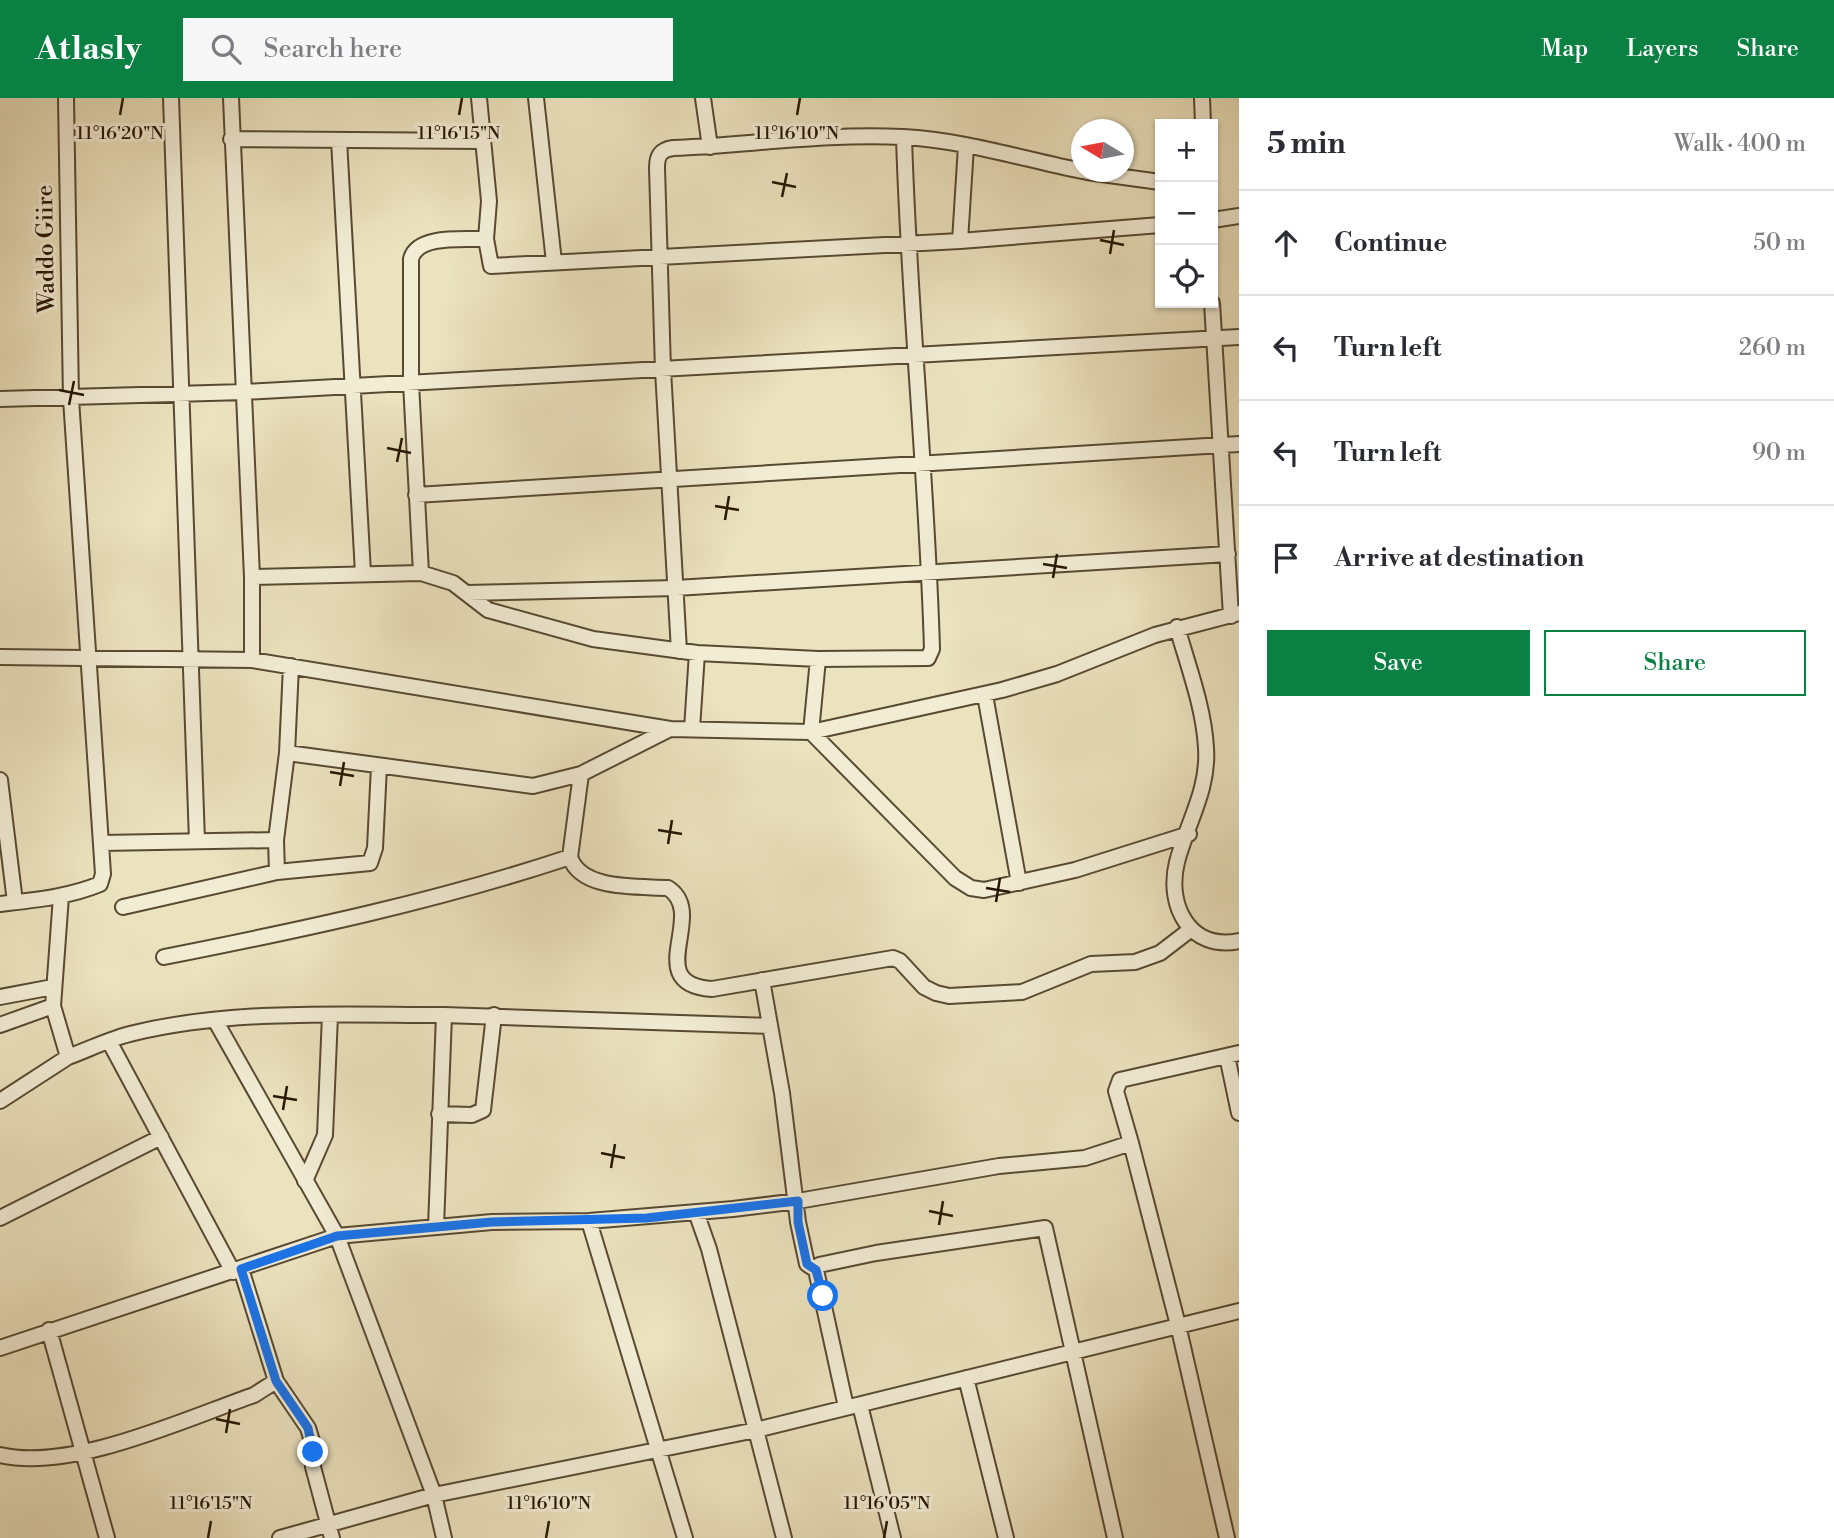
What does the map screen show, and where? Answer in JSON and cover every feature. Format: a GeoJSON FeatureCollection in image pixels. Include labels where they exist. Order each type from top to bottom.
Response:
{"type":"FeatureCollection","features":[{"type":"Feature","properties":{"kind":"street","name":"Waddo Giire"},"geometry":{"type":"LineString","coordinates":[[61,896],[100,884],[103,874],[71,399],[66,98]]}},
{"type":"Feature","properties":{"kind":"street"},"geometry":{"type":"LineString","coordinates":[[171,98],[197,841]]}},
{"type":"Feature","properties":{"kind":"street"},"geometry":{"type":"LineString","coordinates":[[231,98],[252,577],[252,660]]}},
{"type":"Feature","properties":{"kind":"street"},"geometry":{"type":"LineString","coordinates":[[479,98],[489,201],[486,239],[491,267],[960,241],[1155,225]]}},
{"type":"Feature","properties":{"kind":"street"},"geometry":{"type":"LineString","coordinates":[[536,98],[554,262]]}},
{"type":"Feature","properties":{"kind":"street"},"geometry":{"type":"LineString","coordinates":[[703,98],[710,147]]}},
{"type":"Feature","properties":{"kind":"street"},"geometry":{"type":"LineString","coordinates":[[1202,98],[1203,119]]}},
{"type":"Feature","properties":{"kind":"street"},"geometry":{"type":"LineString","coordinates":[[679,651],[663,370],[657,158],[667,149],[818,137],[904,137],[966,146],[1071,168]]}},
{"type":"Feature","properties":{"kind":"street"},"geometry":{"type":"LineString","coordinates":[[252,577],[421,573],[446,579],[488,610],[522,622],[593,639],[697,653],[818,659],[928,659],[932,649],[925,465],[907,244],[904,137]]}},
{"type":"Feature","properties":{"kind":"street"},"geometry":{"type":"LineString","coordinates":[[231,139],[483,141]]}},
{"type":"Feature","properties":{"kind":"street"},"geometry":{"type":"LineString","coordinates":[[339,140],[363,573]]}},
{"type":"Feature","properties":{"kind":"street"},"geometry":{"type":"LineString","coordinates":[[960,241],[966,146]]}},
{"type":"Feature","properties":{"kind":"street"},"geometry":{"type":"LineString","coordinates":[[1134,178],[1155,181]]}},
{"type":"Feature","properties":{"kind":"street"},"geometry":{"type":"LineString","coordinates":[[1218,219],[1239,216]]}},
{"type":"Feature","properties":{"kind":"street"},"geometry":{"type":"LineString","coordinates":[[421,573],[411,383],[412,253],[421,245],[486,239]]}},
{"type":"Feature","properties":{"kind":"street"},"geometry":{"type":"LineString","coordinates":[[0,657],[252,660],[670,729],[811,732],[985,695],[1057,674],[1177,627],[1235,614],[1228,554],[1212,308]]}},
{"type":"Feature","properties":{"kind":"street"},"geometry":{"type":"LineString","coordinates":[[0,399],[244,392],[1239,337]]}},
{"type":"Feature","properties":{"kind":"street"},"geometry":{"type":"LineString","coordinates":[[416,495],[1239,444]]}},
{"type":"Feature","properties":{"kind":"street"},"geometry":{"type":"LineString","coordinates":[[467,593],[676,588],[929,570],[1129,562],[1228,554]]}},
{"type":"Feature","properties":{"kind":"street"},"geometry":{"type":"LineString","coordinates":[[1177,627],[1206,747],[1206,776],[1189,834],[1177,862],[1175,883],[1178,906],[1190,930],[1213,943],[1239,941]]}},
{"type":"Feature","properties":{"kind":"street"},"geometry":{"type":"LineString","coordinates":[[692,729],[697,653]]}},
{"type":"Feature","properties":{"kind":"street"},"geometry":{"type":"LineString","coordinates":[[811,732],[818,659]]}},
{"type":"Feature","properties":{"kind":"street"},"geometry":{"type":"LineString","coordinates":[[277,872],[276,840],[287,753],[291,666]]}},
{"type":"Feature","properties":{"kind":"street"},"geometry":{"type":"LineString","coordinates":[[985,695],[1019,883]]}},
{"type":"Feature","properties":{"kind":"street"},"geometry":{"type":"LineString","coordinates":[[287,753],[533,786],[581,774],[670,729]]}},
{"type":"Feature","properties":{"kind":"street"},"geometry":{"type":"LineString","coordinates":[[811,732],[955,878],[971,888],[984,890],[1074,870],[1189,834]]}},
{"type":"Feature","properties":{"kind":"street"},"geometry":{"type":"LineString","coordinates":[[123,907],[277,872],[370,863],[375,848],[379,766]]}},
{"type":"Feature","properties":{"kind":"street"},"geometry":{"type":"LineString","coordinates":[[581,774],[570,857],[573,865],[581,873],[596,880],[668,888],[677,893],[681,898],[683,914],[678,939],[679,967],[681,977],[689,985],[712,989],[893,958],[901,961],[924,987],[936,993],[949,996],[1022,992],[1091,964],[1135,962],[1160,953],[1190,930]]}},
{"type":"Feature","properties":{"kind":"street"},"geometry":{"type":"LineString","coordinates":[[0,780],[7,903],[61,896],[52,986],[53,1006],[68,1056]]}},
{"type":"Feature","properties":{"kind":"street"},"geometry":{"type":"LineString","coordinates":[[101,843],[276,840]]}},
{"type":"Feature","properties":{"kind":"street"},"geometry":{"type":"LineString","coordinates":[[164,957],[359,917],[516,875],[570,857]]}},
{"type":"Feature","properties":{"kind":"street"},"geometry":{"type":"LineString","coordinates":[[762,980],[798,1201],[798,1222],[807,1264],[816,1270],[893,1538]]}},
{"type":"Feature","properties":{"kind":"street"},"geometry":{"type":"LineString","coordinates":[[0,997],[52,986]]}},
{"type":"Feature","properties":{"kind":"street"},"geometry":{"type":"LineString","coordinates":[[0,1025],[53,1006]]}},
{"type":"Feature","properties":{"kind":"street"},"geometry":{"type":"LineString","coordinates":[[0,1101],[68,1056],[134,1033],[215,1020],[330,1015],[494,1015],[769,1026]]}},
{"type":"Feature","properties":{"kind":"street"},"geometry":{"type":"LineString","coordinates":[[306,1181],[325,1135],[330,1015]]}},
{"type":"Feature","properties":{"kind":"street"},"geometry":{"type":"LineString","coordinates":[[436,1227],[444,1015]]}},
{"type":"Feature","properties":{"kind":"street"},"geometry":{"type":"LineString","coordinates":[[439,1114],[472,1115],[482,1110],[494,1015]]}},
{"type":"Feature","properties":{"kind":"street"},"geometry":{"type":"LineString","coordinates":[[215,1020],[337,1236],[434,1495],[444,1538]]}},
{"type":"Feature","properties":{"kind":"street"},"geometry":{"type":"LineString","coordinates":[[109,1041],[237,1270],[276,1381],[308,1428],[312,1441],[313,1467],[330,1531]]}},
{"type":"Feature","properties":{"kind":"street"},"geometry":{"type":"LineString","coordinates":[[1227,1538],[1178,1325],[1116,1091],[1118,1081],[1233,1054],[1239,1113]]}},
{"type":"Feature","properties":{"kind":"street"},"geometry":{"type":"LineString","coordinates":[[0,1218],[161,1137]]}},
{"type":"Feature","properties":{"kind":"street"},"geometry":{"type":"LineString","coordinates":[[0,1348],[337,1236],[492,1222],[589,1221],[798,1201],[960,1172],[1085,1158],[1131,1143]]}},
{"type":"Feature","properties":{"kind":"street"},"geometry":{"type":"LineString","coordinates":[[696,1212],[709,1249],[784,1538]]}},
{"type":"Feature","properties":{"kind":"street"},"geometry":{"type":"LineString","coordinates":[[589,1221],[660,1448],[685,1538]]}},
{"type":"Feature","properties":{"kind":"street"},"geometry":{"type":"LineString","coordinates":[[816,1270],[825,1262],[850,1257],[1045,1228],[1115,1538]]}},
{"type":"Feature","properties":{"kind":"street"},"geometry":{"type":"LineString","coordinates":[[280,1538],[330,1531],[434,1495],[756,1430],[1239,1311]]}},
{"type":"Feature","properties":{"kind":"street"},"geometry":{"type":"LineString","coordinates":[[49,1330],[107,1538]]}},
{"type":"Feature","properties":{"kind":"street"},"geometry":{"type":"LineString","coordinates":[[966,1378],[1006,1538]]}},
{"type":"Feature","properties":{"kind":"street"},"geometry":{"type":"LineString","coordinates":[[0,1455],[29,1459],[83,1454],[254,1395],[276,1381]]}},
{"type":"Feature","properties":{"kind":"route"},"geometry":{"type":"LineString","coordinates":[[313,1452],[308,1428],[276,1381],[270,1354],[241,1269],[337,1236],[492,1222],[647,1218],[798,1201],[798,1222],[807,1264],[816,1270],[820,1277],[823,1296]]}}]}
